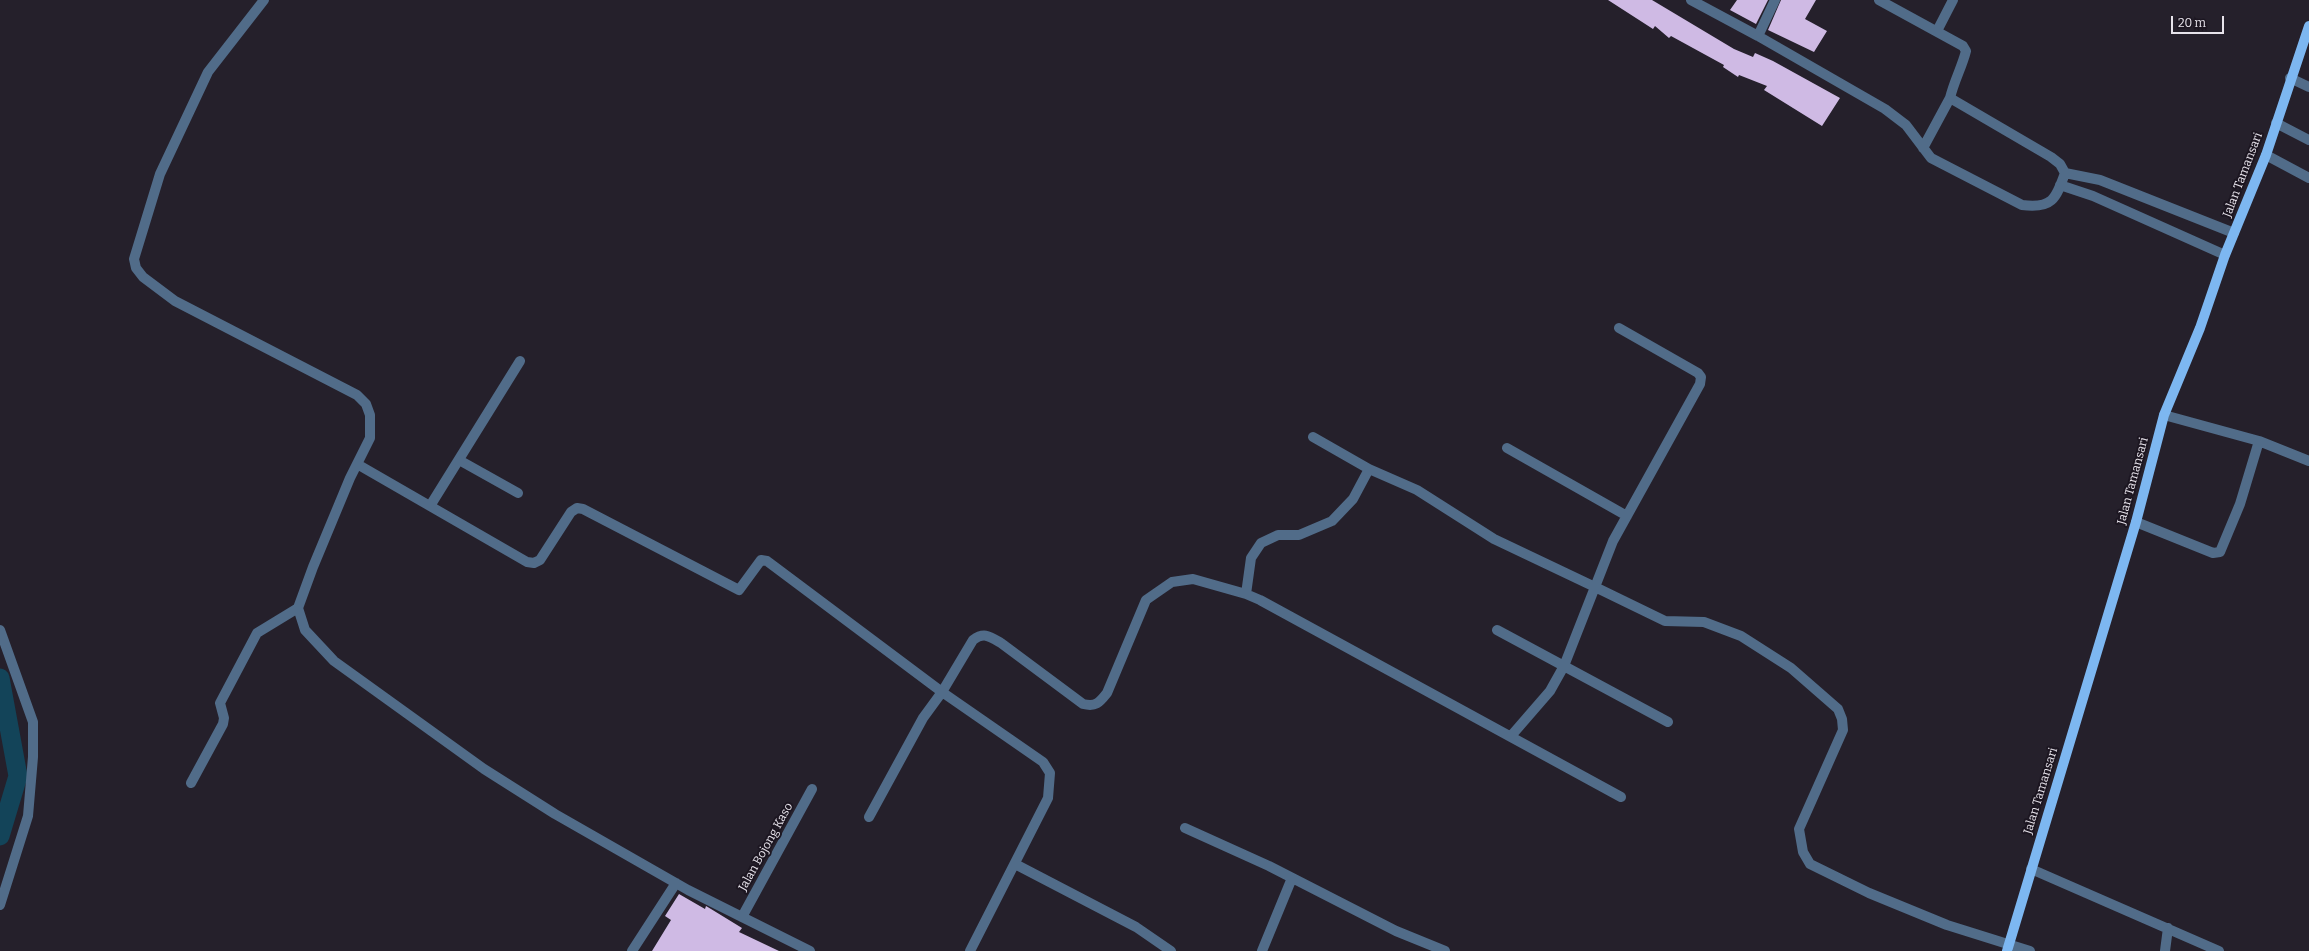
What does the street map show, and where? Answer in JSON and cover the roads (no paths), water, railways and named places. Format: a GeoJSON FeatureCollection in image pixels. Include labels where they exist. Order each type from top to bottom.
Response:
{"type":"FeatureCollection","features":[{"type":"Feature","properties":{"kind":"main road","name":"Jalan Tamansari"},"geometry":{"type":"LineString","coordinates":[[2008,947],[2136,522],[2164,415],[2200,328],[2225,255],[2266,155],[2290,78],[2309,26]]}},
{"type":"Feature","properties":{"kind":"street"},"geometry":{"type":"LineString","coordinates":[[264,0],[208,72],[160,174],[134,259],[136,268],[143,276],[175,301],[357,395],[366,404],[370,415],[370,438],[357,464],[313,567],[298,608],[305,630],[334,661],[491,773],[555,814],[676,883],[810,951]]}},
{"type":"Feature","properties":{"kind":"street"},"geometry":{"type":"LineString","coordinates":[[1691,0],[1758,36],[1885,109],[1906,125],[1931,158],[2022,205],[2036,207],[2051,202],[2060,185],[2064,173],[2060,164],[2051,157],[1950,98]]}},
{"type":"Feature","properties":{"kind":"street"},"geometry":{"type":"LineString","coordinates":[[1758,36],[1775,0]]}},
{"type":"Feature","properties":{"kind":"street"},"geometry":{"type":"LineString","coordinates":[[1879,0],[1963,46],[1966,51],[1950,98],[1923,148]]}},
{"type":"Feature","properties":{"kind":"street"},"geometry":{"type":"LineString","coordinates":[[1937,31],[1953,0]]}},
{"type":"Feature","properties":{"kind":"street"},"geometry":{"type":"LineString","coordinates":[[2290,78],[2309,87]]}},
{"type":"Feature","properties":{"kind":"street"},"geometry":{"type":"LineString","coordinates":[[2276,123],[2309,140]]}},
{"type":"Feature","properties":{"kind":"street"},"geometry":{"type":"LineString","coordinates":[[2266,155],[2309,178]]}},
{"type":"Feature","properties":{"kind":"street"},"geometry":{"type":"LineString","coordinates":[[2064,173],[2100,180],[2234,233]]}},
{"type":"Feature","properties":{"kind":"street"},"geometry":{"type":"LineString","coordinates":[[2060,185],[2093,196],[2225,255]]}},
{"type":"Feature","properties":{"kind":"street"},"geometry":{"type":"LineString","coordinates":[[1511,736],[1550,692],[1564,666],[1613,541],[1700,384],[1701,377],[1698,373],[1619,328]]}},
{"type":"Feature","properties":{"kind":"street"},"geometry":{"type":"LineString","coordinates":[[430,506],[520,361]]}},
{"type":"Feature","properties":{"kind":"street"},"geometry":{"type":"LineString","coordinates":[[2164,415],[2259,441],[2309,461]]}},
{"type":"Feature","properties":{"kind":"street"},"geometry":{"type":"LineString","coordinates":[[1313,437],[1369,469],[1418,490],[1494,539],[1665,620],[1704,622],[1741,636],[1791,668],[1838,709],[1842,719],[1842,730],[1799,829],[1803,852],[1810,864],[1870,894],[1947,925],[2008,947],[2030,951]]}},
{"type":"Feature","properties":{"kind":"street"},"geometry":{"type":"LineString","coordinates":[[2136,522],[2212,553],[2220,552],[2240,504],[2259,441]]}},
{"type":"Feature","properties":{"kind":"street"},"geometry":{"type":"LineString","coordinates":[[1507,448],[1628,516]]}},
{"type":"Feature","properties":{"kind":"street"},"geometry":{"type":"LineString","coordinates":[[459,460],[518,493]]}},
{"type":"Feature","properties":{"kind":"street"},"geometry":{"type":"LineString","coordinates":[[357,464],[527,562],[534,563],[540,560],[571,512],[577,508],[583,509],[739,590],[761,560],[767,561],[942,692],[1043,762],[1050,773],[1048,798],[970,951]]}},
{"type":"Feature","properties":{"kind":"street"},"geometry":{"type":"LineString","coordinates":[[1246,594],[1251,558],[1261,543],[1278,535],[1299,535],[1332,521],[1353,499],[1369,469]]}},
{"type":"Feature","properties":{"kind":"street"},"geometry":{"type":"LineString","coordinates":[[869,817],[923,718],[942,692],[973,640],[980,635],[986,635],[1000,642],[1083,704],[1092,706],[1099,704],[1107,693],[1146,600],[1172,582],[1193,579],[1246,594],[1511,736],[1621,797]]}},
{"type":"Feature","properties":{"kind":"street"},"geometry":{"type":"LineString","coordinates":[[190,782],[220,731],[224,718],[220,703],[251,641],[263,628],[298,608]]}},
{"type":"Feature","properties":{"kind":"street"},"geometry":{"type":"LineString","coordinates":[[0,630],[33,722],[34,757],[28,816],[0,905]]}},
{"type":"Feature","properties":{"kind":"street"},"geometry":{"type":"LineString","coordinates":[[1497,630],[1668,722]]}},
{"type":"Feature","properties":{"kind":"street","name":"Jalan Bojong Kaso"},"geometry":{"type":"LineString","coordinates":[[742,917],[812,789]]}},
{"type":"Feature","properties":{"kind":"street"},"geometry":{"type":"LineString","coordinates":[[1185,828],[1292,878],[1396,930],[1445,951]]}},
{"type":"Feature","properties":{"kind":"street"},"geometry":{"type":"LineString","coordinates":[[1015,864],[1136,927],[1171,951]]}},
{"type":"Feature","properties":{"kind":"street"},"geometry":{"type":"LineString","coordinates":[[2031,870],[2219,951]]}},
{"type":"Feature","properties":{"kind":"street"},"geometry":{"type":"LineString","coordinates":[[1262,951],[1292,878]]}},
{"type":"Feature","properties":{"kind":"street"},"geometry":{"type":"LineString","coordinates":[[632,951],[676,883]]}},
{"type":"Feature","properties":{"kind":"street"},"geometry":{"type":"LineString","coordinates":[[2165,951],[2168,928]]}},
{"type":"Feature","properties":{"kind":"waterway"},"geometry":{"type":"LineString","coordinates":[[0,678],[18,776],[0,836]]}}]}
